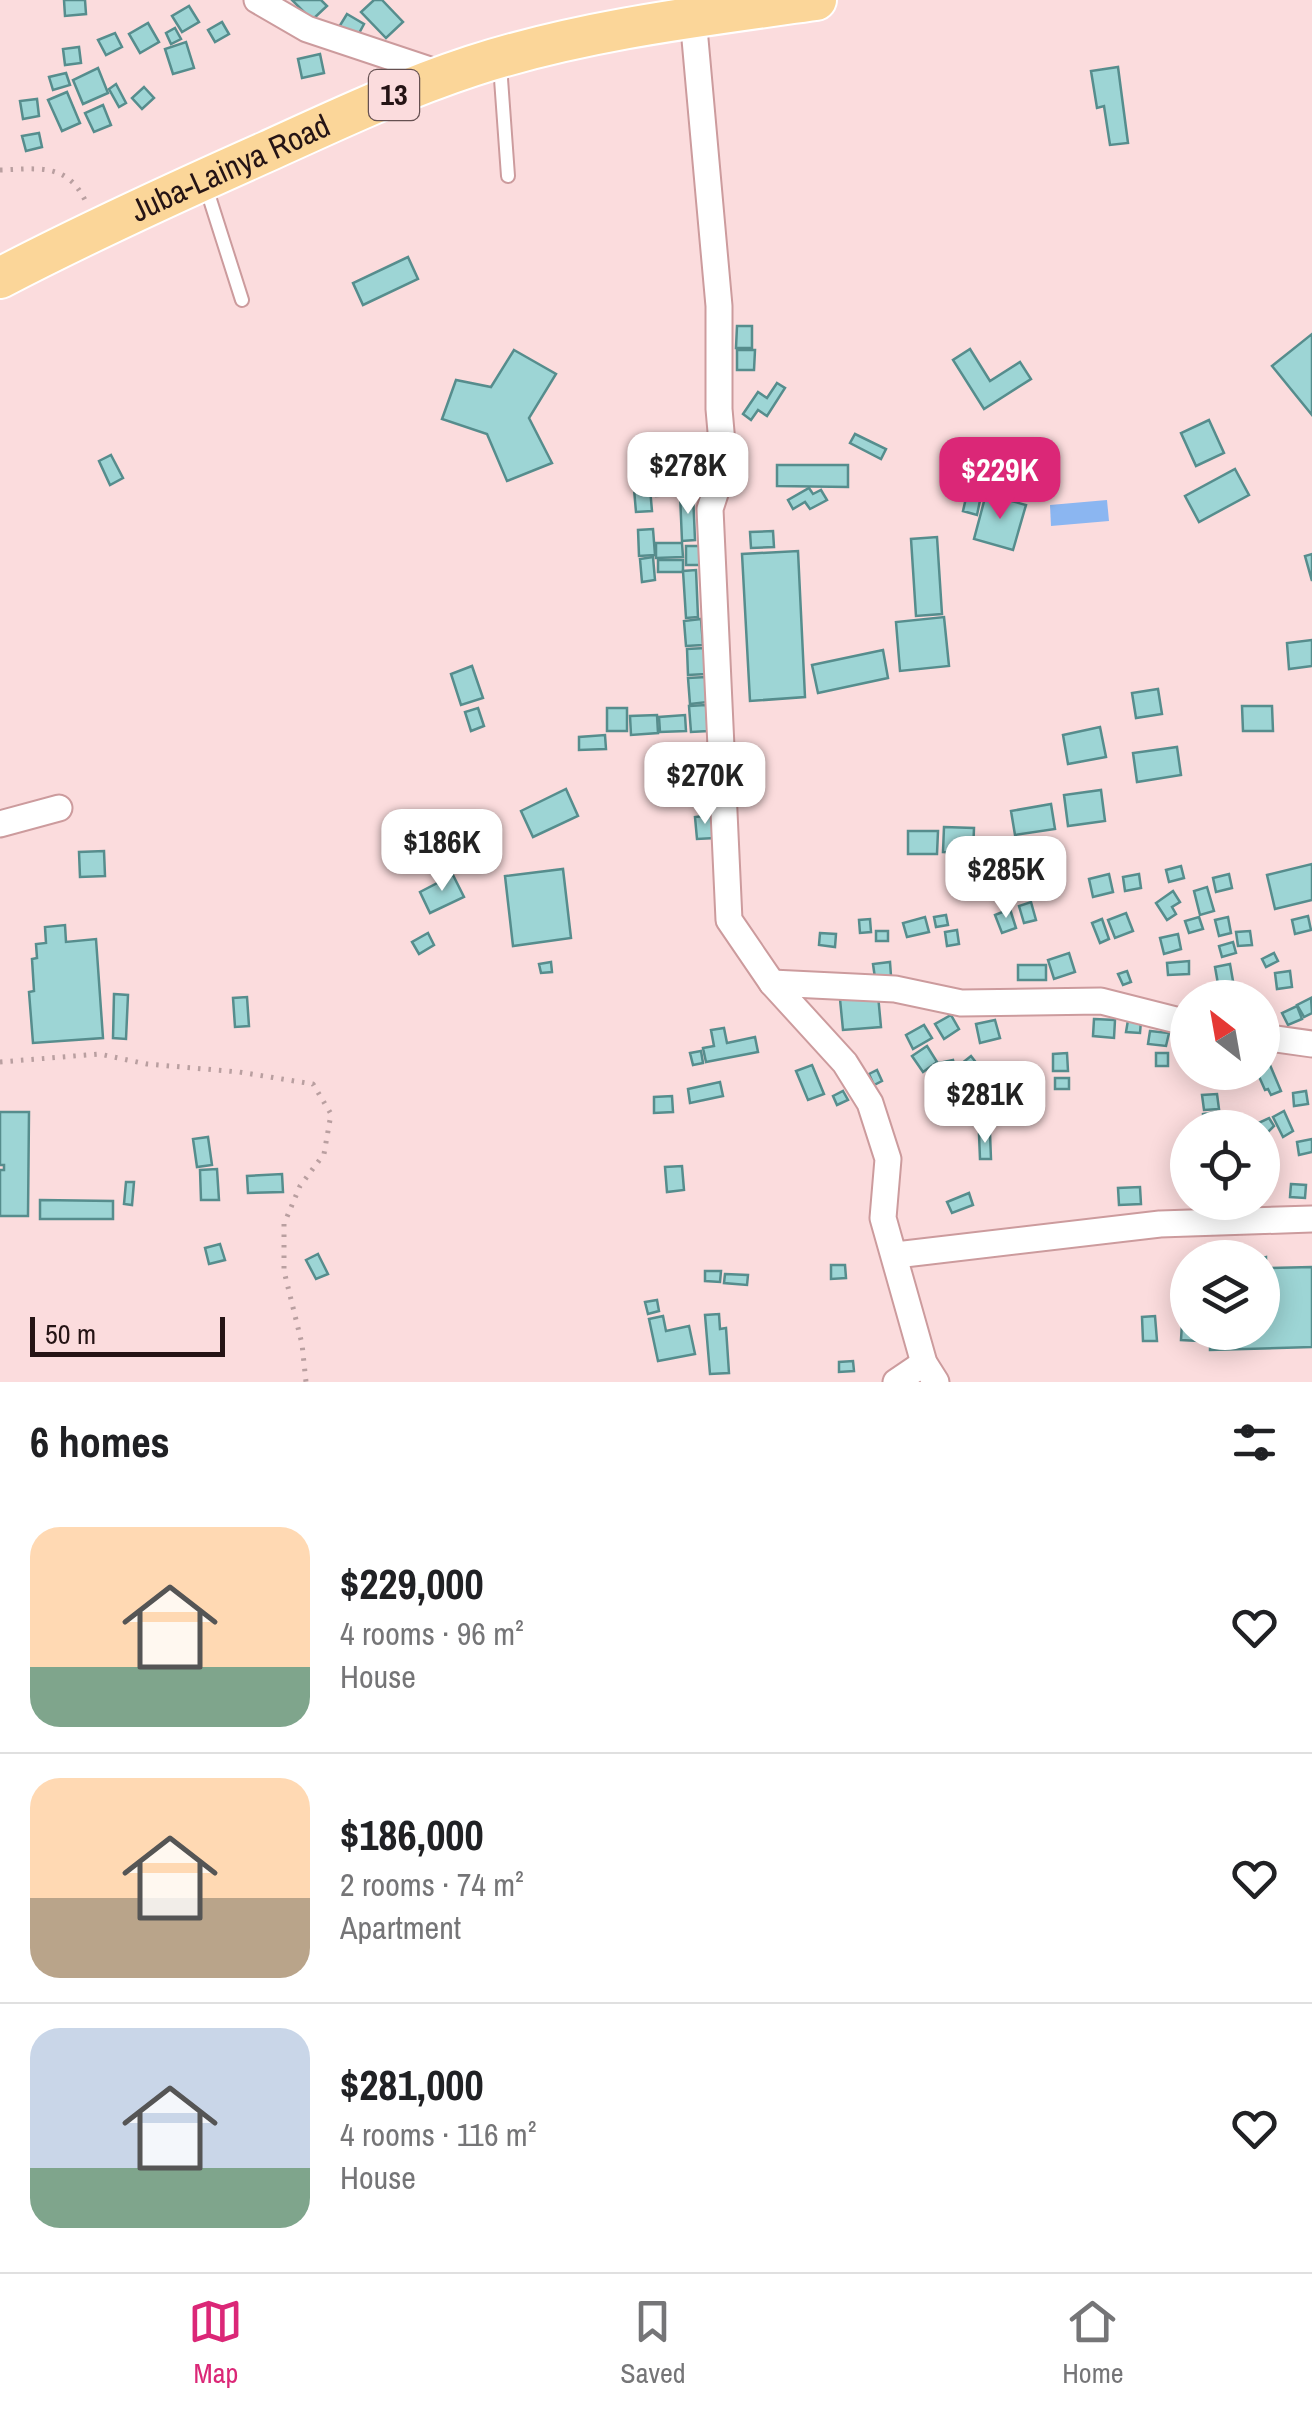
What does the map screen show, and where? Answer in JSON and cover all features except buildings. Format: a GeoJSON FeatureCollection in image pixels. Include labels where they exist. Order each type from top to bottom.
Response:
{"type":"FeatureCollection","features":[{"type":"Feature","properties":{"kind":"main road","name":"Juba-Lainya Road"},"geometry":{"type":"LineString","coordinates":[[0,278],[389,96],[620,15],[693,17],[816,0]]}},
{"type":"Feature","properties":{"kind":"street"},"geometry":{"type":"LineString","coordinates":[[257,0],[308,29],[444,75]]}},
{"type":"Feature","properties":{"kind":"street"},"geometry":{"type":"LineString","coordinates":[[693,17],[719,306],[719,409],[724,466],[710,508],[730,920],[772,982],[845,1063],[870,1103],[888,1159],[883,1218],[930,1372],[896,1382]]}},
{"type":"Feature","properties":{"kind":"street"},"geometry":{"type":"LineString","coordinates":[[0,824],[59,808]]}},
{"type":"Feature","properties":{"kind":"street"},"geometry":{"type":"LineString","coordinates":[[772,982],[895,989],[962,1004],[1102,1001],[1170,1018]]}},
{"type":"Feature","properties":{"kind":"street"},"geometry":{"type":"LineString","coordinates":[[1280,1040],[1312,1044]]}},
{"type":"Feature","properties":{"kind":"street"},"geometry":{"type":"LineString","coordinates":[[896,1255],[1160,1224],[1312,1219]]}},
{"type":"Feature","properties":{"kind":"lane"},"geometry":{"type":"LineString","coordinates":[[500,58],[508,176]]}},
{"type":"Feature","properties":{"kind":"lane"},"geometry":{"type":"LineString","coordinates":[[204,180],[242,300]]}},
{"type":"Feature","properties":{"kind":"path"},"geometry":{"type":"LineString","coordinates":[[0,170],[46,169],[67,175],[100,230]]}},
{"type":"Feature","properties":{"kind":"path"},"geometry":{"type":"LineString","coordinates":[[0,1062],[99,1054],[148,1064],[314,1084],[331,1114],[324,1154],[300,1186],[284,1224],[284,1271],[302,1344],[306,1382]]}},
{"type":"Feature","properties":{"kind":"water"},"geometry":{"type":"Polygon","coordinates":[[[1107,500],[1109,521],[1051,526],[1050,505],[1107,500]]]}}]}
